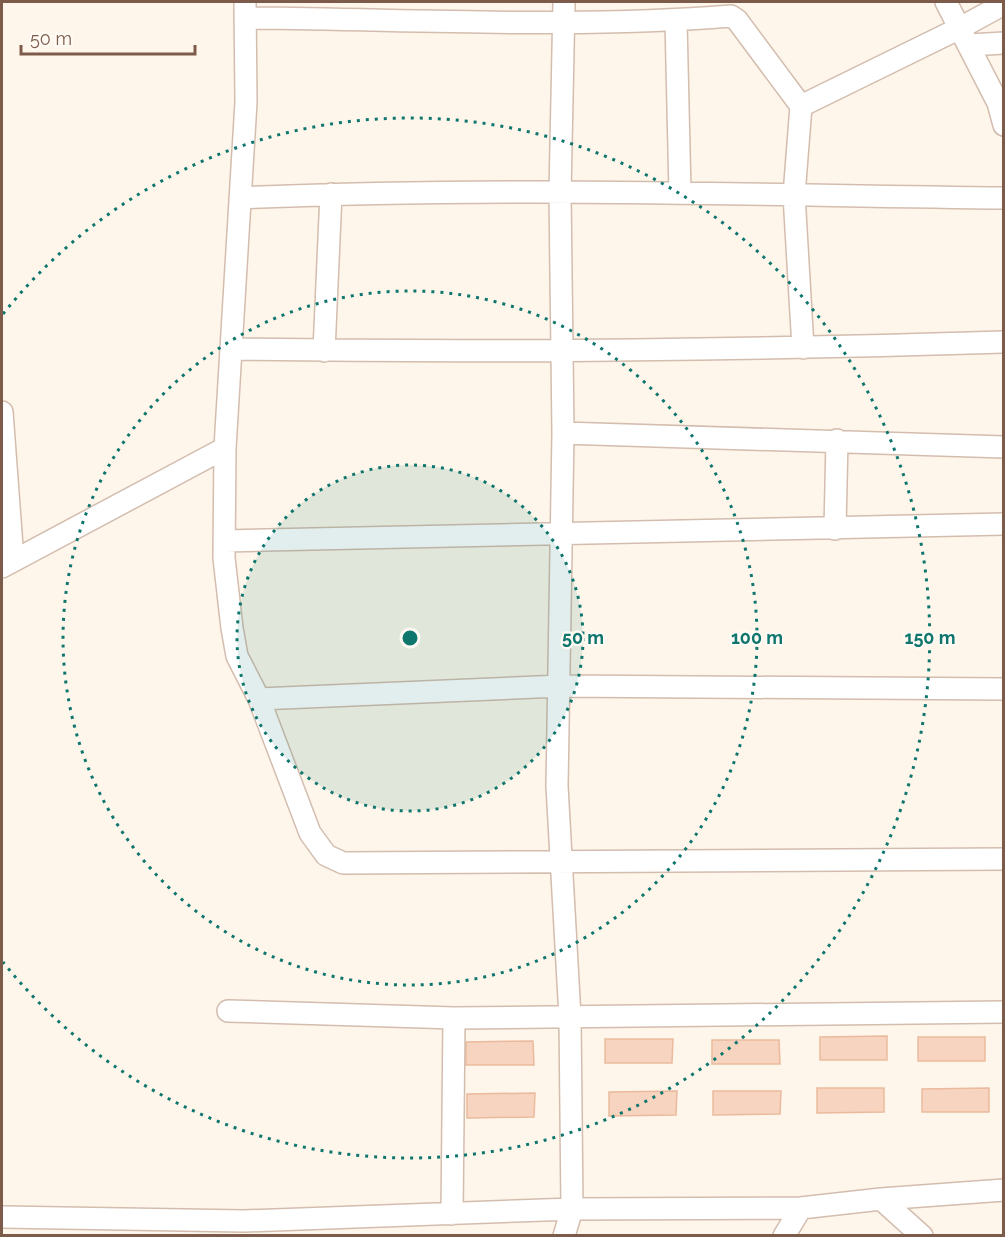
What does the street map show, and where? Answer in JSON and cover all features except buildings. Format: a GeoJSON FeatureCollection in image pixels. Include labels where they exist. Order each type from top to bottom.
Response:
{"type":"FeatureCollection","features":[{"type":"Feature","properties":{"kind":"street"},"geometry":{"type":"LineString","coordinates":[[946,2],[998,102],[1004,125]]}},
{"type":"Feature","properties":{"kind":"street"},"geometry":{"type":"LineString","coordinates":[[801,106],[965,37],[1004,4]]}},
{"type":"Feature","properties":{"kind":"street"},"geometry":{"type":"LineString","coordinates":[[803,348],[794,195],[801,106],[734,17],[676,21],[564,12],[245,10],[246,102],[225,448],[225,541],[232,628],[237,656],[259,699],[310,833],[326,855],[343,863],[1004,859]]}},
{"type":"Feature","properties":{"kind":"street"},"geometry":{"type":"LineString","coordinates":[[564,12],[560,193],[563,434],[558,786],[570,1017],[572,1209],[564,1236]]}},
{"type":"Feature","properties":{"kind":"street"},"geometry":{"type":"LineString","coordinates":[[676,21],[680,193]]}},
{"type":"Feature","properties":{"kind":"street"},"geometry":{"type":"LineString","coordinates":[[965,37],[1004,43]]}},
{"type":"Feature","properties":{"kind":"street"},"geometry":{"type":"LineString","coordinates":[[240,198],[331,194],[560,193],[1004,198]]}},
{"type":"Feature","properties":{"kind":"street"},"geometry":{"type":"LineString","coordinates":[[324,351],[331,194]]}},
{"type":"Feature","properties":{"kind":"street"},"geometry":{"type":"LineString","coordinates":[[231,349],[561,351],[803,348],[1004,342]]}},
{"type":"Feature","properties":{"kind":"street"},"geometry":{"type":"LineString","coordinates":[[2,412],[7,563],[225,448]]}},
{"type":"Feature","properties":{"kind":"street"},"geometry":{"type":"LineString","coordinates":[[563,434],[837,440],[1004,447]]}},
{"type":"Feature","properties":{"kind":"street"},"geometry":{"type":"LineString","coordinates":[[835,529],[837,440]]}},
{"type":"Feature","properties":{"kind":"street"},"geometry":{"type":"LineString","coordinates":[[225,541],[1004,524]]}},
{"type":"Feature","properties":{"kind":"street"},"geometry":{"type":"LineString","coordinates":[[259,699],[560,686],[1004,689]]}},
{"type":"Feature","properties":{"kind":"street"},"geometry":{"type":"LineString","coordinates":[[228,1011],[454,1018],[1004,1012]]}},
{"type":"Feature","properties":{"kind":"street"},"geometry":{"type":"LineString","coordinates":[[452,1214],[454,1018]]}},
{"type":"Feature","properties":{"kind":"street"},"geometry":{"type":"LineString","coordinates":[[2,1217],[243,1228],[452,1214],[572,1209],[801,1208],[881,1199],[1004,1190]]}},
{"type":"Feature","properties":{"kind":"street"},"geometry":{"type":"LineString","coordinates":[[881,1199],[922,1236]]}},
{"type":"Feature","properties":{"kind":"street"},"geometry":{"type":"LineString","coordinates":[[784,1236],[801,1208]]}}]}
